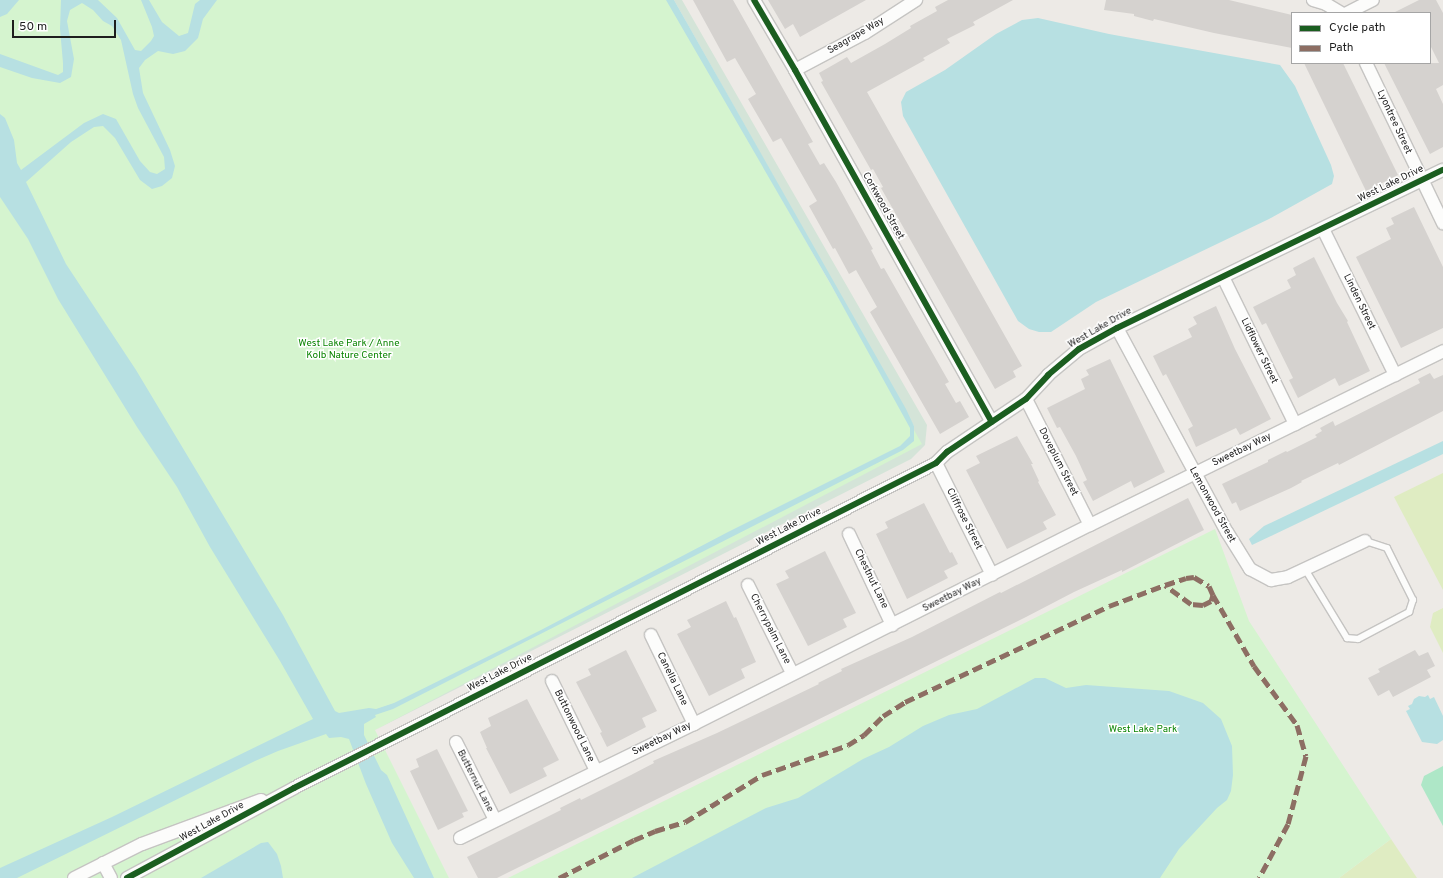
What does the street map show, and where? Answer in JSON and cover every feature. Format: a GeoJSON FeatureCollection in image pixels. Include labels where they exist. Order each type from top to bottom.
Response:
{"type":"FeatureCollection","features":[{"type":"Feature","properties":{"kind":"street","name":"Corkwood Street"},"geometry":{"type":"LineString","coordinates":[[754,0],[795,70],[992,422]]}},
{"type":"Feature","properties":{"kind":"street","name":"Seagrape Way"},"geometry":{"type":"LineString","coordinates":[[795,70],[865,33],[916,0]]}},
{"type":"Feature","properties":{"kind":"street"},"geometry":{"type":"LineString","coordinates":[[1313,0],[1326,4],[1338,12]]}},
{"type":"Feature","properties":{"kind":"street"},"geometry":{"type":"LineString","coordinates":[[1349,12],[1374,0]]}},
{"type":"Feature","properties":{"kind":"street","name":"Lyontree Street"},"geometry":{"type":"LineString","coordinates":[[1366,64],[1443,223]]}},
{"type":"Feature","properties":{"kind":"street","name":"West Lake Drive"},"geometry":{"type":"LineString","coordinates":[[127,878],[294,788],[936,463],[947,452],[1026,399],[1048,375],[1078,349],[1118,328],[1443,170]]}},
{"type":"Feature","properties":{"kind":"street","name":"Linden Street"},"geometry":{"type":"LineString","coordinates":[[1322,229],[1395,375]]}},
{"type":"Feature","properties":{"kind":"street","name":"Lidflower Street"},"geometry":{"type":"LineString","coordinates":[[1223,277],[1295,424]]}},
{"type":"Feature","properties":{"kind":"street","name":"Lemonwood Street"},"geometry":{"type":"LineString","coordinates":[[1118,328],[1227,532],[1250,569],[1271,580],[1288,577],[1365,541]]}},
{"type":"Feature","properties":{"kind":"street","name":"Sweetbay Way"},"geometry":{"type":"LineString","coordinates":[[460,838],[694,724],[1090,525],[1443,351]]}},
{"type":"Feature","properties":{"kind":"street","name":"Doveplum Street"},"geometry":{"type":"LineString","coordinates":[[1026,399],[1090,525]]}},
{"type":"Feature","properties":{"kind":"street","name":"Cliffrose Street"},"geometry":{"type":"LineString","coordinates":[[936,463],[992,575]]}},
{"type":"Feature","properties":{"kind":"street","name":"Chestnut Lane"},"geometry":{"type":"LineString","coordinates":[[848,534],[892,624]]}},
{"type":"Feature","properties":{"kind":"street","name":"Cherrypalm Lane"},"geometry":{"type":"LineString","coordinates":[[748,585],[792,674]]}},
{"type":"Feature","properties":{"kind":"street","name":"Canella Lane"},"geometry":{"type":"LineString","coordinates":[[651,635],[694,724]]}},
{"type":"Feature","properties":{"kind":"street","name":"Buttonwood Lane"},"geometry":{"type":"LineString","coordinates":[[552,681],[596,771]]}},
{"type":"Feature","properties":{"kind":"street","name":"Butternut Lane"},"geometry":{"type":"LineString","coordinates":[[456,742],[495,820]]}},
{"type":"Feature","properties":{"kind":"street","name":"West Lake Drive"},"geometry":{"type":"LineString","coordinates":[[74,878],[142,844],[168,833],[294,788]]}},
{"type":"Feature","properties":{"kind":"street"},"geometry":{"type":"LineString","coordinates":[[104,863],[111,878]]}},
{"type":"Feature","properties":{"kind":"lane"},"geometry":{"type":"LineString","coordinates":[[1305,569],[1347,638],[1358,639],[1409,612],[1413,600],[1387,548],[1365,541]]}},
{"type":"Feature","properties":{"kind":"green space","name":"West Lake Park / Anne Kolb Nature Center"},"geometry":{"type":"Polygon","coordinates":[[[0,0],[668,0],[922,444],[375,730],[449,878],[0,878],[0,0]]]}},
{"type":"Feature","properties":{"kind":"green space"},"geometry":{"type":"Polygon","coordinates":[[[674,0],[682,0],[927,425],[925,445],[911,459],[375,730],[914,426],[674,0]]]}},
{"type":"Feature","properties":{"kind":"green space"},"geometry":{"type":"Polygon","coordinates":[[[1443,473],[1443,590],[1394,497],[1443,473]]]}},
{"type":"Feature","properties":{"kind":"green space","name":"West Lake Park"},"geometry":{"type":"Polygon","coordinates":[[[1215,529],[1249,621],[1391,839],[1339,878],[508,878],[1215,529]]]}},
{"type":"Feature","properties":{"kind":"green space"},"geometry":{"type":"Polygon","coordinates":[[[1443,608],[1443,653],[1430,627],[1433,613],[1443,608]]]}},
{"type":"Feature","properties":{"kind":"green space"},"geometry":{"type":"Polygon","coordinates":[[[1443,766],[1443,826],[1421,785],[1424,776],[1443,766]]]}},
{"type":"Feature","properties":{"kind":"green space"},"geometry":{"type":"Polygon","coordinates":[[[1391,839],[1417,878],[1339,878],[1391,839]]]}},
{"type":"Feature","properties":{"kind":"water"},"geometry":{"type":"Polygon","coordinates":[[[0,0],[19,0],[7,14],[0,17],[0,0]]]}},
{"type":"Feature","properties":{"kind":"water"},"geometry":{"type":"Polygon","coordinates":[[[61,0],[98,0],[117,18],[135,50],[141,51],[154,36],[141,0],[149,0],[162,22],[179,36],[188,33],[195,4],[200,0],[217,0],[203,19],[198,38],[185,51],[173,54],[158,51],[145,60],[139,68],[143,93],[170,150],[175,166],[172,178],[162,186],[152,189],[140,180],[115,138],[103,126],[94,127],[71,142],[26,182],[66,264],[136,370],[283,615],[335,711],[339,713],[369,708],[376,709],[394,703],[541,630],[728,532],[900,446],[910,436],[910,428],[830,283],[666,0],[674,0],[906,409],[914,426],[914,441],[903,450],[393,709],[375,715],[376,717],[364,724],[364,735],[381,770],[387,775],[434,878],[414,878],[392,843],[366,784],[349,739],[341,737],[329,738],[326,734],[255,761],[17,878],[0,878],[0,868],[112,817],[313,719],[280,661],[210,547],[177,487],[137,427],[58,299],[28,239],[0,197],[0,114],[5,118],[14,140],[17,163],[21,170],[84,123],[103,114],[116,119],[140,161],[150,172],[157,174],[165,169],[164,157],[138,108],[133,94],[121,40],[112,26],[103,21],[93,10],[82,3],[70,10],[67,21],[74,59],[71,77],[60,83],[32,78],[0,67],[0,54],[58,75],[63,72],[60,29],[61,0]]]}},
{"type":"Feature","properties":{"kind":"water"},"geometry":{"type":"Polygon","coordinates":[[[1038,18],[1109,34],[1280,65],[1295,86],[1331,165],[1334,176],[1332,184],[1269,219],[1096,302],[1051,332],[1039,332],[1029,329],[1018,321],[903,116],[901,102],[906,92],[945,70],[996,34],[1022,20],[1038,18]]]}},
{"type":"Feature","properties":{"kind":"water"},"geometry":{"type":"Polygon","coordinates":[[[1443,441],[1443,454],[1252,545],[1249,539],[1264,526],[1443,441]]]}},
{"type":"Feature","properties":{"kind":"water"},"geometry":{"type":"Polygon","coordinates":[[[1035,678],[1045,678],[1066,688],[1086,685],[1169,691],[1203,703],[1221,719],[1232,746],[1233,775],[1231,791],[1227,800],[1217,808],[1179,849],[1160,878],[632,878],[766,808],[798,798],[863,759],[889,747],[923,726],[949,715],[977,709],[1035,678]]]}},
{"type":"Feature","properties":{"kind":"water"},"geometry":{"type":"Polygon","coordinates":[[[1428,695],[1430,699],[1434,697],[1443,716],[1443,740],[1437,744],[1422,742],[1406,711],[1410,709],[1408,706],[1412,704],[1414,699],[1419,696],[1425,697],[1428,695]]]}},
{"type":"Feature","properties":{"kind":"water"},"geometry":{"type":"Polygon","coordinates":[[[268,842],[277,854],[283,878],[201,878],[261,843],[268,842]]]}},
{"type":"Feature","properties":{"kind":"building"},"geometry":{"type":"Polygon","coordinates":[[[693,0],[733,0],[813,142],[808,144],[820,165],[824,163],[836,182],[873,249],[871,250],[881,269],[884,268],[949,382],[945,384],[956,403],[960,401],[969,417],[940,434],[870,312],[877,307],[856,270],[849,274],[809,206],[817,201],[781,138],[773,142],[748,99],[756,94],[735,58],[727,62],[693,0]]]}},
{"type":"Feature","properties":{"kind":"building"},"geometry":{"type":"Polygon","coordinates":[[[768,0],[866,0],[800,37],[793,24],[785,29],[768,0]]]}},
{"type":"Feature","properties":{"kind":"building"},"geometry":{"type":"Polygon","coordinates":[[[948,0],[1013,0],[973,22],[975,25],[947,39],[950,43],[923,58],[925,60],[867,92],[1022,366],[1013,371],[1016,377],[995,389],[881,188],[883,187],[873,169],[871,170],[821,82],[823,81],[819,73],[847,57],[851,63],[885,44],[911,28],[910,26],[937,11],[935,7],[948,0]]]}},
{"type":"Feature","properties":{"kind":"building"},"geometry":{"type":"Polygon","coordinates":[[[1106,0],[1229,0],[1291,15],[1291,48],[1214,33],[1154,19],[1153,21],[1134,16],[1134,14],[1104,10],[1106,0]]]}},
{"type":"Feature","properties":{"kind":"building"},"geometry":{"type":"Polygon","coordinates":[[[1419,0],[1436,0],[1443,13],[1443,85],[1436,89],[1443,104],[1443,147],[1430,154],[1385,64],[1439,63],[1431,47],[1431,12],[1395,12],[1419,0]]]}},
{"type":"Feature","properties":{"kind":"building"},"geometry":{"type":"Polygon","coordinates":[[[1304,64],[1343,64],[1398,175],[1366,191],[1304,64]]]}},
{"type":"Feature","properties":{"kind":"building"},"geometry":{"type":"Polygon","coordinates":[[[1414,207],[1443,267],[1443,328],[1401,348],[1356,257],[1391,239],[1386,228],[1394,224],[1391,218],[1414,207]]]}},
{"type":"Feature","properties":{"kind":"building"},"geometry":{"type":"Polygon","coordinates":[[[1314,257],[1337,303],[1348,321],[1347,322],[1370,371],[1339,386],[1335,378],[1298,398],[1289,380],[1293,378],[1266,323],[1262,325],[1253,307],[1291,288],[1287,280],[1296,275],[1293,268],[1314,257]]]}},
{"type":"Feature","properties":{"kind":"building"},"geometry":{"type":"Polygon","coordinates":[[[1216,306],[1235,349],[1271,419],[1240,435],[1236,428],[1196,447],[1188,429],[1193,426],[1166,374],[1163,376],[1153,356],[1192,337],[1188,329],[1197,324],[1193,317],[1216,306]]]}},
{"type":"Feature","properties":{"kind":"building"},"geometry":{"type":"Polygon","coordinates":[[[1110,359],[1165,472],[1134,488],[1131,481],[1093,501],[1083,482],[1087,480],[1076,456],[1060,427],[1057,428],[1047,408],[1085,389],[1081,379],[1089,375],[1086,370],[1110,359]]]}},
{"type":"Feature","properties":{"kind":"building"},"geometry":{"type":"Polygon","coordinates":[[[1430,373],[1434,379],[1443,375],[1443,411],[1339,465],[1338,463],[1301,481],[1302,482],[1291,488],[1240,511],[1236,502],[1232,504],[1222,484],[1317,437],[1315,435],[1322,431],[1320,428],[1333,421],[1335,426],[1420,383],[1418,379],[1430,373]]]}},
{"type":"Feature","properties":{"kind":"building"},"geometry":{"type":"Polygon","coordinates":[[[1017,436],[1033,464],[1031,464],[1039,481],[1038,482],[1056,515],[1043,522],[1047,529],[1007,549],[966,470],[980,463],[976,456],[1017,436]]]}},
{"type":"Feature","properties":{"kind":"building"},"geometry":{"type":"Polygon","coordinates":[[[1188,498],[1204,530],[1122,572],[1122,570],[1074,592],[497,878],[478,878],[467,857],[561,810],[560,808],[580,798],[581,800],[631,775],[654,763],[653,761],[717,733],[819,684],[818,683],[842,671],[841,669],[912,637],[1188,498]]]}},
{"type":"Feature","properties":{"kind":"building"},"geometry":{"type":"Polygon","coordinates":[[[924,503],[950,553],[952,552],[958,564],[944,571],[948,578],[907,599],[876,534],[888,528],[885,522],[924,503]]]}},
{"type":"Feature","properties":{"kind":"building"},"geometry":{"type":"Polygon","coordinates":[[[825,551],[856,613],[843,619],[847,627],[808,646],[776,584],[789,578],[785,571],[825,551]]]}},
{"type":"Feature","properties":{"kind":"building"},"geometry":{"type":"Polygon","coordinates":[[[726,601],[734,618],[736,617],[756,662],[741,669],[745,678],[709,696],[677,634],[691,627],[687,620],[726,601]]]}},
{"type":"Feature","properties":{"kind":"building"},"geometry":{"type":"Polygon","coordinates":[[[626,650],[657,711],[642,718],[646,727],[607,747],[600,733],[602,732],[576,682],[591,675],[588,669],[626,650]]]}},
{"type":"Feature","properties":{"kind":"building"},"geometry":{"type":"Polygon","coordinates":[[[1415,650],[1419,656],[1428,652],[1435,666],[1427,670],[1431,677],[1393,697],[1389,690],[1378,696],[1368,678],[1380,672],[1378,669],[1415,650]]]}},
{"type":"Feature","properties":{"kind":"building"},"geometry":{"type":"Polygon","coordinates":[[[527,699],[559,760],[543,768],[547,776],[510,794],[486,748],[480,732],[491,726],[488,718],[527,699]]]}},
{"type":"Feature","properties":{"kind":"building"},"geometry":{"type":"Polygon","coordinates":[[[437,749],[468,811],[462,813],[464,817],[438,830],[410,771],[419,767],[416,759],[437,749]]]}},
{"type":"Feature","properties":{"kind":"marked path"},"geometry":{"type":"LineString","coordinates":[[559,878],[634,840],[655,831],[685,822],[762,775],[848,745],[864,735],[883,716],[905,702],[1109,606],[1165,585],[1194,577],[1209,586],[1213,595],[1211,601],[1203,605],[1191,604],[1165,585]]}},
{"type":"Feature","properties":{"kind":"marked path"},"geometry":{"type":"LineString","coordinates":[[1213,595],[1254,666],[1297,725],[1306,756],[1288,824],[1259,878]]}},
{"type":"Feature","properties":{"kind":"cycle path"},"geometry":{"type":"LineString","coordinates":[[754,0],[795,70],[992,422]]}},
{"type":"Feature","properties":{"kind":"cycle path"},"geometry":{"type":"LineString","coordinates":[[127,878],[294,788],[936,463],[947,452],[1026,399],[1048,375],[1079,349],[1117,328],[1443,170]]}}]}
